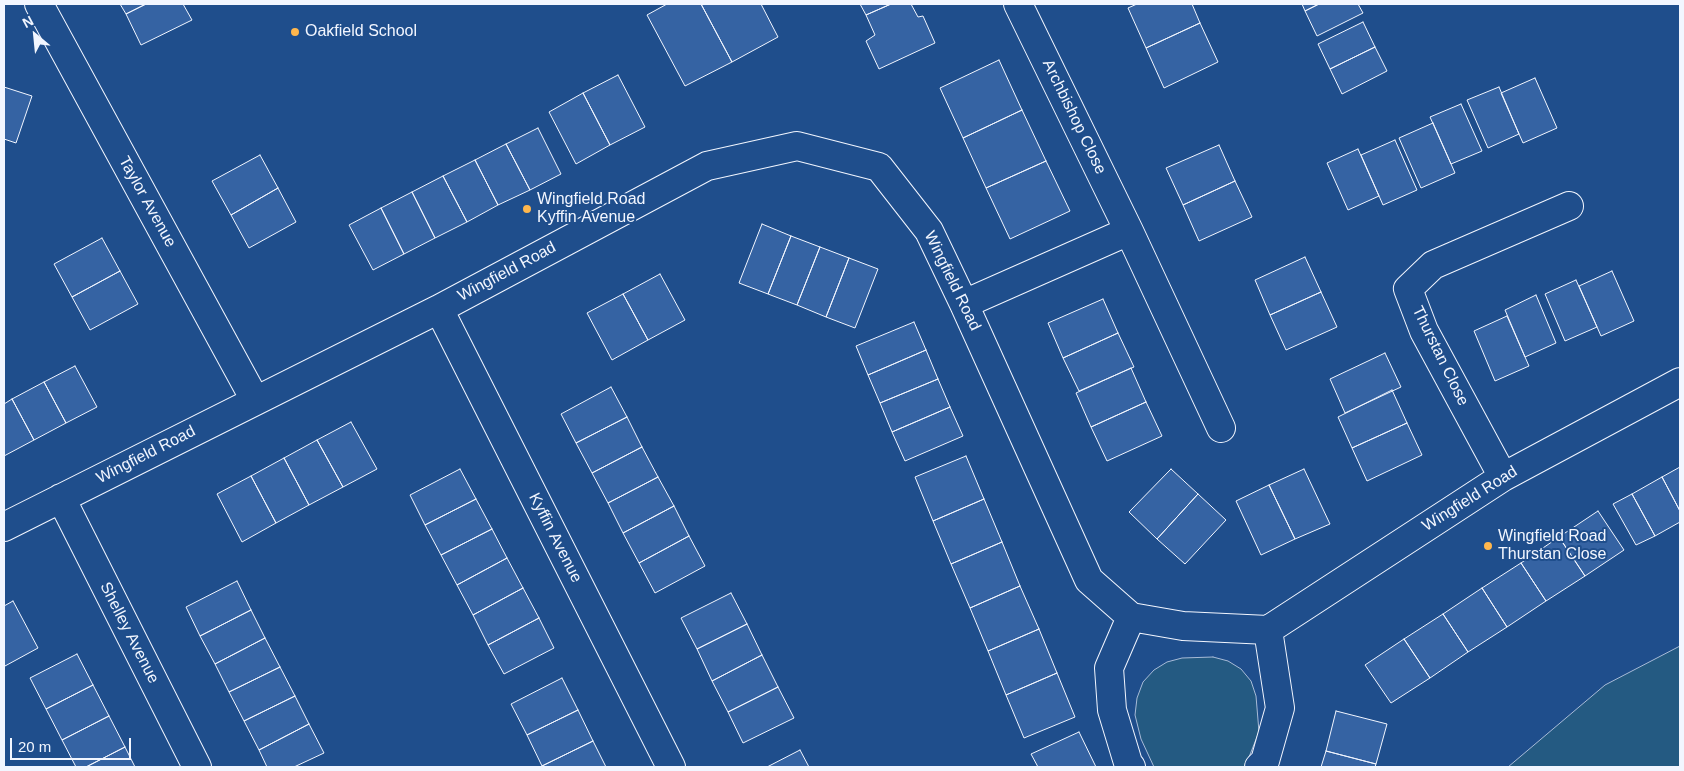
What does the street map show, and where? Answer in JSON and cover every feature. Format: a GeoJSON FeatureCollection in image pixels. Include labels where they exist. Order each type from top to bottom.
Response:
{"type":"FeatureCollection","features":[{"type":"Feature","properties":{"kind":"street","name":"Taylor Avenue"},"geometry":{"type":"LineString","coordinates":[[39,4],[255,400]]}},
{"type":"Feature","properties":{"kind":"street","name":"Archbishop Close"},"geometry":{"type":"LineString","coordinates":[[1018,4],[1129,231],[1221,428]]}},
{"type":"Feature","properties":{"kind":"street","name":"Wingfield Road"},"geometry":{"type":"LineString","coordinates":[[4,527],[439,308],[707,166],[797,146],[879,167],[929,230],[1089,580],[1131,617]]}},
{"type":"Feature","properties":{"kind":"street","name":"Thurstan Close"},"geometry":{"type":"LineString","coordinates":[[1503,477],[1424,331],[1408,289],[1433,265],[1569,206]]}},
{"type":"Feature","properties":{"kind":"street"},"geometry":{"type":"LineString","coordinates":[[964,304],[1129,231]]}},
{"type":"Feature","properties":{"kind":"street","name":"Kyffin Avenue"},"geometry":{"type":"LineString","coordinates":[[439,308],[671,767]]}},
{"type":"Feature","properties":{"kind":"street","name":"Wingfield Road"},"geometry":{"type":"LineString","coordinates":[[1268,630],[1503,477],[1680,382]]}},
{"type":"Feature","properties":{"kind":"street","name":"Shelley Avenue"},"geometry":{"type":"LineString","coordinates":[[61,498],[197,767]]}},
{"type":"Feature","properties":{"kind":"street"},"geometry":{"type":"LineString","coordinates":[[1131,767],[1129,766],[1112,710],[1109,668],[1131,617],[1183,626],[1268,630],[1280,708],[1265,761],[1259,767]]}},
{"type":"Feature","properties":{"kind":"shaded area"},"geometry":{"type":"Polygon","coordinates":[[[1680,646],[1680,767],[1508,767],[1605,685],[1680,646]]]}},
{"type":"Feature","properties":{"kind":"shaded area"},"geometry":{"type":"Polygon","coordinates":[[[1213,657],[1228,661],[1241,669],[1251,681],[1256,696],[1259,732],[1245,767],[1154,767],[1141,739],[1135,715],[1137,698],[1143,682],[1154,670],[1167,662],[1182,658],[1213,657]]]}},
{"type":"Feature","properties":{"kind":"building"},"geometry":{"type":"Polygon","coordinates":[[[120,4],[146,4],[126,14],[120,4]]]}},
{"type":"Feature","properties":{"kind":"building"},"geometry":{"type":"Polygon","coordinates":[[[146,4],[183,4],[192,20],[141,45],[126,14],[146,4]]]}},
{"type":"Feature","properties":{"kind":"building"},"geometry":{"type":"Polygon","coordinates":[[[667,4],[701,4],[732,62],[685,86],[647,15],[667,4]]]}},
{"type":"Feature","properties":{"kind":"building"},"geometry":{"type":"Polygon","coordinates":[[[701,4],[761,4],[778,37],[732,62],[701,4]]]}},
{"type":"Feature","properties":{"kind":"building"},"geometry":{"type":"Polygon","coordinates":[[[860,4],[891,4],[866,15],[860,4]]]}},
{"type":"Feature","properties":{"kind":"building"},"geometry":{"type":"Polygon","coordinates":[[[891,4],[911,4],[918,17],[923,16],[935,43],[879,69],[866,41],[875,35],[866,15],[891,4]]]}},
{"type":"Feature","properties":{"kind":"building"},"geometry":{"type":"Polygon","coordinates":[[[1137,4],[1192,4],[1200,23],[1146,48],[1128,8],[1137,4]]]}},
{"type":"Feature","properties":{"kind":"building"},"geometry":{"type":"Polygon","coordinates":[[[1302,4],[1319,4],[1305,11],[1302,4]]]}},
{"type":"Feature","properties":{"kind":"building"},"geometry":{"type":"Polygon","coordinates":[[[1319,4],[1358,4],[1363,13],[1317,36],[1305,11],[1319,4]]]}},
{"type":"Feature","properties":{"kind":"building"},"geometry":{"type":"Polygon","coordinates":[[[1363,22],[1375,47],[1330,69],[1318,44],[1363,22]]]}},
{"type":"Feature","properties":{"kind":"building"},"geometry":{"type":"Polygon","coordinates":[[[1200,23],[1218,62],[1164,88],[1146,48],[1200,23]]]}},
{"type":"Feature","properties":{"kind":"building"},"geometry":{"type":"Polygon","coordinates":[[[1375,47],[1387,71],[1342,94],[1330,69],[1375,47]]]}},
{"type":"Feature","properties":{"kind":"building"},"geometry":{"type":"Polygon","coordinates":[[[999,60],[1022,110],[963,138],[940,88],[999,60]]]}},
{"type":"Feature","properties":{"kind":"building"},"geometry":{"type":"Polygon","coordinates":[[[618,75],[645,127],[610,145],[583,93],[618,75]]]}},
{"type":"Feature","properties":{"kind":"building"},"geometry":{"type":"Polygon","coordinates":[[[1535,78],[1557,128],[1523,143],[1501,93],[1535,78]]]}},
{"type":"Feature","properties":{"kind":"building"},"geometry":{"type":"Polygon","coordinates":[[[4,87],[32,96],[16,143],[4,139],[4,87]]]}},
{"type":"Feature","properties":{"kind":"building"},"geometry":{"type":"Polygon","coordinates":[[[1499,87],[1519,134],[1488,148],[1467,100],[1499,87]]]}},
{"type":"Feature","properties":{"kind":"building"},"geometry":{"type":"Polygon","coordinates":[[[583,93],[610,145],[576,164],[549,112],[583,93]]]}},
{"type":"Feature","properties":{"kind":"building"},"geometry":{"type":"Polygon","coordinates":[[[1461,104],[1482,151],[1451,164],[1430,117],[1461,104]]]}},
{"type":"Feature","properties":{"kind":"building"},"geometry":{"type":"Polygon","coordinates":[[[1022,110],[1046,161],[986,188],[963,138],[1022,110]]]}},
{"type":"Feature","properties":{"kind":"building"},"geometry":{"type":"Polygon","coordinates":[[[1433,123],[1455,173],[1421,188],[1399,138],[1433,123]]]}},
{"type":"Feature","properties":{"kind":"building"},"geometry":{"type":"Polygon","coordinates":[[[538,128],[561,174],[530,190],[506,144],[538,128]]]}},
{"type":"Feature","properties":{"kind":"building"},"geometry":{"type":"Polygon","coordinates":[[[1395,140],[1417,190],[1383,205],[1361,155],[1395,140]]]}},
{"type":"Feature","properties":{"kind":"building"},"geometry":{"type":"Polygon","coordinates":[[[506,144],[530,190],[498,205],[475,160],[506,144]]]}},
{"type":"Feature","properties":{"kind":"building"},"geometry":{"type":"Polygon","coordinates":[[[1219,145],[1235,181],[1183,205],[1166,168],[1219,145]]]}},
{"type":"Feature","properties":{"kind":"building"},"geometry":{"type":"Polygon","coordinates":[[[1358,149],[1379,196],[1348,210],[1327,163],[1358,149]]]}},
{"type":"Feature","properties":{"kind":"building"},"geometry":{"type":"Polygon","coordinates":[[[260,155],[278,188],[231,215],[212,181],[260,155]]]}},
{"type":"Feature","properties":{"kind":"building"},"geometry":{"type":"Polygon","coordinates":[[[475,160],[498,205],[467,222],[443,176],[475,160]]]}},
{"type":"Feature","properties":{"kind":"building"},"geometry":{"type":"Polygon","coordinates":[[[1046,161],[1070,211],[1010,239],[986,188],[1046,161]]]}},
{"type":"Feature","properties":{"kind":"building"},"geometry":{"type":"Polygon","coordinates":[[[443,176],[467,222],[435,238],[412,192],[443,176]]]}},
{"type":"Feature","properties":{"kind":"building"},"geometry":{"type":"Polygon","coordinates":[[[1235,181],[1252,217],[1199,241],[1183,205],[1235,181]]]}},
{"type":"Feature","properties":{"kind":"building"},"geometry":{"type":"Polygon","coordinates":[[[278,188],[296,222],[249,248],[231,215],[278,188]]]}},
{"type":"Feature","properties":{"kind":"building"},"geometry":{"type":"Polygon","coordinates":[[[412,192],[435,238],[404,254],[381,208],[412,192]]]}},
{"type":"Feature","properties":{"kind":"building"},"geometry":{"type":"Polygon","coordinates":[[[381,208],[404,254],[373,270],[349,225],[381,208]]]}},
{"type":"Feature","properties":{"kind":"building"},"geometry":{"type":"Polygon","coordinates":[[[762,224],[791,236],[768,294],[739,283],[762,224]]]}},
{"type":"Feature","properties":{"kind":"building"},"geometry":{"type":"Polygon","coordinates":[[[791,236],[820,247],[797,305],[768,294],[791,236]]]}},
{"type":"Feature","properties":{"kind":"building"},"geometry":{"type":"Polygon","coordinates":[[[102,238],[120,271],[72,297],[54,264],[102,238]]]}},
{"type":"Feature","properties":{"kind":"building"},"geometry":{"type":"Polygon","coordinates":[[[820,247],[849,258],[826,317],[797,305],[820,247]]]}},
{"type":"Feature","properties":{"kind":"building"},"geometry":{"type":"Polygon","coordinates":[[[1305,257],[1321,292],[1270,315],[1255,280],[1305,257]]]}},
{"type":"Feature","properties":{"kind":"building"},"geometry":{"type":"Polygon","coordinates":[[[849,258],[878,269],[855,328],[826,317],[849,258]]]}},
{"type":"Feature","properties":{"kind":"building"},"geometry":{"type":"Polygon","coordinates":[[[120,271],[138,304],[90,330],[72,297],[120,271]]]}},
{"type":"Feature","properties":{"kind":"building"},"geometry":{"type":"Polygon","coordinates":[[[1612,271],[1634,321],[1601,336],[1579,286],[1612,271]]]}},
{"type":"Feature","properties":{"kind":"building"},"geometry":{"type":"Polygon","coordinates":[[[660,274],[685,320],[648,340],[623,294],[660,274]]]}},
{"type":"Feature","properties":{"kind":"building"},"geometry":{"type":"Polygon","coordinates":[[[1576,280],[1597,327],[1565,341],[1545,294],[1576,280]]]}},
{"type":"Feature","properties":{"kind":"building"},"geometry":{"type":"Polygon","coordinates":[[[1321,292],[1337,327],[1286,350],[1270,315],[1321,292]]]}},
{"type":"Feature","properties":{"kind":"building"},"geometry":{"type":"Polygon","coordinates":[[[623,294],[648,340],[612,360],[587,313],[623,294]]]}},
{"type":"Feature","properties":{"kind":"building"},"geometry":{"type":"Polygon","coordinates":[[[1536,295],[1556,343],[1525,357],[1505,310],[1536,295]]]}},
{"type":"Feature","properties":{"kind":"building"},"geometry":{"type":"Polygon","coordinates":[[[1103,299],[1118,333],[1063,358],[1048,323],[1103,299]]]}},
{"type":"Feature","properties":{"kind":"building"},"geometry":{"type":"Polygon","coordinates":[[[1507,316],[1529,366],[1495,381],[1474,331],[1507,316]]]}},
{"type":"Feature","properties":{"kind":"building"},"geometry":{"type":"Polygon","coordinates":[[[914,322],[926,350],[868,375],[856,346],[914,322]]]}},
{"type":"Feature","properties":{"kind":"building"},"geometry":{"type":"Polygon","coordinates":[[[1118,333],[1134,367],[1079,391],[1063,358],[1118,333]]]}},
{"type":"Feature","properties":{"kind":"building"},"geometry":{"type":"Polygon","coordinates":[[[926,350],[938,379],[880,403],[868,375],[926,350]]]}},
{"type":"Feature","properties":{"kind":"building"},"geometry":{"type":"Polygon","coordinates":[[[1385,353],[1401,387],[1345,413],[1330,379],[1385,353]]]}},
{"type":"Feature","properties":{"kind":"building"},"geometry":{"type":"Polygon","coordinates":[[[75,366],[97,407],[66,423],[44,382],[75,366]]]}},
{"type":"Feature","properties":{"kind":"building"},"geometry":{"type":"Polygon","coordinates":[[[1131,368],[1146,402],[1091,427],[1076,393],[1131,368]]]}},
{"type":"Feature","properties":{"kind":"building"},"geometry":{"type":"Polygon","coordinates":[[[938,379],[950,407],[892,432],[880,403],[938,379]]]}},
{"type":"Feature","properties":{"kind":"building"},"geometry":{"type":"Polygon","coordinates":[[[44,382],[66,423],[34,440],[12,399],[44,382]]]}},
{"type":"Feature","properties":{"kind":"building"},"geometry":{"type":"Polygon","coordinates":[[[611,387],[627,417],[576,443],[561,414],[611,387]]]}},
{"type":"Feature","properties":{"kind":"building"},"geometry":{"type":"Polygon","coordinates":[[[1392,390],[1407,423],[1352,448],[1338,417],[1392,390]]]}},
{"type":"Feature","properties":{"kind":"building"},"geometry":{"type":"Polygon","coordinates":[[[12,399],[34,440],[4,456],[4,404],[12,399]]]}},
{"type":"Feature","properties":{"kind":"building"},"geometry":{"type":"Polygon","coordinates":[[[1146,402],[1162,436],[1107,461],[1091,427],[1146,402]]]}},
{"type":"Feature","properties":{"kind":"building"},"geometry":{"type":"Polygon","coordinates":[[[950,407],[963,436],[905,461],[892,432],[950,407]]]}},
{"type":"Feature","properties":{"kind":"building"},"geometry":{"type":"Polygon","coordinates":[[[627,417],[642,447],[592,473],[576,443],[627,417]]]}},
{"type":"Feature","properties":{"kind":"building"},"geometry":{"type":"Polygon","coordinates":[[[351,422],[377,469],[343,487],[317,440],[351,422]]]}},
{"type":"Feature","properties":{"kind":"building"},"geometry":{"type":"Polygon","coordinates":[[[1407,423],[1422,455],[1367,481],[1352,448],[1407,423]]]}},
{"type":"Feature","properties":{"kind":"building"},"geometry":{"type":"Polygon","coordinates":[[[317,440],[343,487],[309,505],[284,458],[317,440]]]}},
{"type":"Feature","properties":{"kind":"building"},"geometry":{"type":"Polygon","coordinates":[[[642,447],[658,477],[608,503],[592,473],[642,447]]]}},
{"type":"Feature","properties":{"kind":"building"},"geometry":{"type":"Polygon","coordinates":[[[966,456],[984,499],[933,521],[915,477],[966,456]]]}},
{"type":"Feature","properties":{"kind":"building"},"geometry":{"type":"Polygon","coordinates":[[[284,458],[309,505],[276,523],[251,476],[284,458]]]}},
{"type":"Feature","properties":{"kind":"building"},"geometry":{"type":"Polygon","coordinates":[[[1680,467],[1680,511],[1662,477],[1680,467]]]}},
{"type":"Feature","properties":{"kind":"building"},"geometry":{"type":"Polygon","coordinates":[[[460,469],[476,499],[425,525],[410,495],[460,469]]]}},
{"type":"Feature","properties":{"kind":"building"},"geometry":{"type":"Polygon","coordinates":[[[1171,469],[1198,494],[1157,539],[1129,512],[1171,469]]]}},
{"type":"Feature","properties":{"kind":"building"},"geometry":{"type":"Polygon","coordinates":[[[1304,469],[1330,524],[1295,539],[1269,485],[1304,469]]]}},
{"type":"Feature","properties":{"kind":"building"},"geometry":{"type":"Polygon","coordinates":[[[251,476],[276,523],[242,542],[217,494],[251,476]]]}},
{"type":"Feature","properties":{"kind":"building"},"geometry":{"type":"Polygon","coordinates":[[[658,477],[674,506],[623,533],[608,503],[658,477]]]}},
{"type":"Feature","properties":{"kind":"building"},"geometry":{"type":"Polygon","coordinates":[[[1662,477],[1680,511],[1680,522],[1655,536],[1632,494],[1662,477]]]}},
{"type":"Feature","properties":{"kind":"building"},"geometry":{"type":"Polygon","coordinates":[[[1269,485],[1295,539],[1261,555],[1236,501],[1269,485]]]}},
{"type":"Feature","properties":{"kind":"building"},"geometry":{"type":"Polygon","coordinates":[[[1198,494],[1226,520],[1185,564],[1157,539],[1198,494]]]}},
{"type":"Feature","properties":{"kind":"building"},"geometry":{"type":"Polygon","coordinates":[[[1632,494],[1655,536],[1636,545],[1613,504],[1632,494]]]}},
{"type":"Feature","properties":{"kind":"building"},"geometry":{"type":"Polygon","coordinates":[[[476,499],[492,529],[441,555],[425,525],[476,499]]]}},
{"type":"Feature","properties":{"kind":"building"},"geometry":{"type":"Polygon","coordinates":[[[984,499],[1002,542],[951,564],[933,521],[984,499]]]}},
{"type":"Feature","properties":{"kind":"building"},"geometry":{"type":"Polygon","coordinates":[[[674,506],[689,536],[639,563],[623,533],[674,506]]]}},
{"type":"Feature","properties":{"kind":"building"},"geometry":{"type":"Polygon","coordinates":[[[1598,511],[1624,550],[1585,576],[1559,537],[1598,511]]]}},
{"type":"Feature","properties":{"kind":"building"},"geometry":{"type":"Polygon","coordinates":[[[492,529],[507,558],[457,585],[441,555],[492,529]]]}},
{"type":"Feature","properties":{"kind":"building"},"geometry":{"type":"Polygon","coordinates":[[[689,536],[705,566],[655,593],[639,563],[689,536]]]}},
{"type":"Feature","properties":{"kind":"building"},"geometry":{"type":"Polygon","coordinates":[[[1559,537],[1585,576],[1546,601],[1521,563],[1559,537]]]}},
{"type":"Feature","properties":{"kind":"building"},"geometry":{"type":"Polygon","coordinates":[[[1002,542],[1020,586],[970,608],[951,564],[1002,542]]]}},
{"type":"Feature","properties":{"kind":"building"},"geometry":{"type":"Polygon","coordinates":[[[507,558],[523,588],[473,615],[457,585],[507,558]]]}},
{"type":"Feature","properties":{"kind":"building"},"geometry":{"type":"Polygon","coordinates":[[[1521,563],[1546,601],[1507,627],[1482,588],[1521,563]]]}},
{"type":"Feature","properties":{"kind":"building"},"geometry":{"type":"Polygon","coordinates":[[[237,581],[251,610],[200,636],[186,607],[237,581]]]}},
{"type":"Feature","properties":{"kind":"building"},"geometry":{"type":"Polygon","coordinates":[[[1020,586],[1039,629],[988,651],[970,608],[1020,586]]]}},
{"type":"Feature","properties":{"kind":"building"},"geometry":{"type":"Polygon","coordinates":[[[523,588],[539,618],[488,645],[473,615],[523,588]]]}},
{"type":"Feature","properties":{"kind":"building"},"geometry":{"type":"Polygon","coordinates":[[[1482,588],[1507,627],[1468,652],[1443,614],[1482,588]]]}},
{"type":"Feature","properties":{"kind":"building"},"geometry":{"type":"Polygon","coordinates":[[[731,593],[747,624],[697,649],[681,618],[731,593]]]}},
{"type":"Feature","properties":{"kind":"building"},"geometry":{"type":"Polygon","coordinates":[[[13,601],[38,648],[5,666],[4,606],[13,601]]]}},
{"type":"Feature","properties":{"kind":"building"},"geometry":{"type":"Polygon","coordinates":[[[251,610],[265,638],[215,664],[200,636],[251,610]]]}},
{"type":"Feature","properties":{"kind":"building"},"geometry":{"type":"Polygon","coordinates":[[[1443,614],[1468,652],[1430,678],[1404,639],[1443,614]]]}},
{"type":"Feature","properties":{"kind":"building"},"geometry":{"type":"Polygon","coordinates":[[[539,618],[554,648],[504,674],[488,645],[539,618]]]}},
{"type":"Feature","properties":{"kind":"building"},"geometry":{"type":"Polygon","coordinates":[[[747,624],[762,655],[712,681],[697,649],[747,624]]]}},
{"type":"Feature","properties":{"kind":"building"},"geometry":{"type":"Polygon","coordinates":[[[1039,629],[1057,673],[1006,695],[988,651],[1039,629]]]}},
{"type":"Feature","properties":{"kind":"building"},"geometry":{"type":"Polygon","coordinates":[[[265,638],[280,667],[229,692],[215,664],[265,638]]]}},
{"type":"Feature","properties":{"kind":"building"},"geometry":{"type":"Polygon","coordinates":[[[1404,639],[1430,678],[1391,703],[1365,665],[1404,639]]]}},
{"type":"Feature","properties":{"kind":"building"},"geometry":{"type":"Polygon","coordinates":[[[77,654],[93,685],[46,709],[30,678],[77,654]]]}},
{"type":"Feature","properties":{"kind":"building"},"geometry":{"type":"Polygon","coordinates":[[[762,655],[778,687],[728,712],[712,681],[762,655]]]}},
{"type":"Feature","properties":{"kind":"building"},"geometry":{"type":"Polygon","coordinates":[[[280,667],[295,696],[244,721],[229,692],[280,667]]]}},
{"type":"Feature","properties":{"kind":"building"},"geometry":{"type":"Polygon","coordinates":[[[1057,673],[1075,717],[1024,738],[1006,695],[1057,673]]]}},
{"type":"Feature","properties":{"kind":"building"},"geometry":{"type":"Polygon","coordinates":[[[562,678],[578,710],[527,735],[511,704],[562,678]]]}},
{"type":"Feature","properties":{"kind":"building"},"geometry":{"type":"Polygon","coordinates":[[[93,685],[109,716],[62,740],[46,709],[93,685]]]}},
{"type":"Feature","properties":{"kind":"building"},"geometry":{"type":"Polygon","coordinates":[[[778,687],[794,718],[743,743],[728,712],[778,687]]]}},
{"type":"Feature","properties":{"kind":"building"},"geometry":{"type":"Polygon","coordinates":[[[295,696],[309,724],[259,750],[244,721],[295,696]]]}},
{"type":"Feature","properties":{"kind":"building"},"geometry":{"type":"Polygon","coordinates":[[[578,710],[593,741],[542,766],[527,735],[578,710]]]}},
{"type":"Feature","properties":{"kind":"building"},"geometry":{"type":"Polygon","coordinates":[[[1336,711],[1387,724],[1376,764],[1326,751],[1336,711]]]}},
{"type":"Feature","properties":{"kind":"building"},"geometry":{"type":"Polygon","coordinates":[[[109,716],[125,747],[86,767],[76,767],[62,740],[109,716]]]}},
{"type":"Feature","properties":{"kind":"building"},"geometry":{"type":"Polygon","coordinates":[[[309,724],[324,753],[294,767],[267,767],[259,750],[309,724]]]}},
{"type":"Feature","properties":{"kind":"building"},"geometry":{"type":"Polygon","coordinates":[[[1079,732],[1096,767],[1038,767],[1031,754],[1079,732]]]}},
{"type":"Feature","properties":{"kind":"building"},"geometry":{"type":"Polygon","coordinates":[[[593,741],[606,767],[542,766],[593,741]]]}},
{"type":"Feature","properties":{"kind":"building"},"geometry":{"type":"Polygon","coordinates":[[[125,747],[135,767],[86,767],[125,747]]]}},
{"type":"Feature","properties":{"kind":"building"},"geometry":{"type":"Polygon","coordinates":[[[800,750],[809,767],[767,767],[800,750]]]}},
{"type":"Feature","properties":{"kind":"building"},"geometry":{"type":"Polygon","coordinates":[[[1326,751],[1376,764],[1375,767],[1321,767],[1326,751]]]}},
{"type":"Feature","properties":{"kind":"place","name":"Oakfield School"},"geometry":{"type":"Point","coordinates":[295,32]}},
{"type":"Feature","properties":{"kind":"place","name":"Wingfield Road Kyffin Avenue"},"geometry":{"type":"Point","coordinates":[527,209]}},
{"type":"Feature","properties":{"kind":"place","name":"Wingfield Road Thurstan Close"},"geometry":{"type":"Point","coordinates":[1488,546]}}]}
